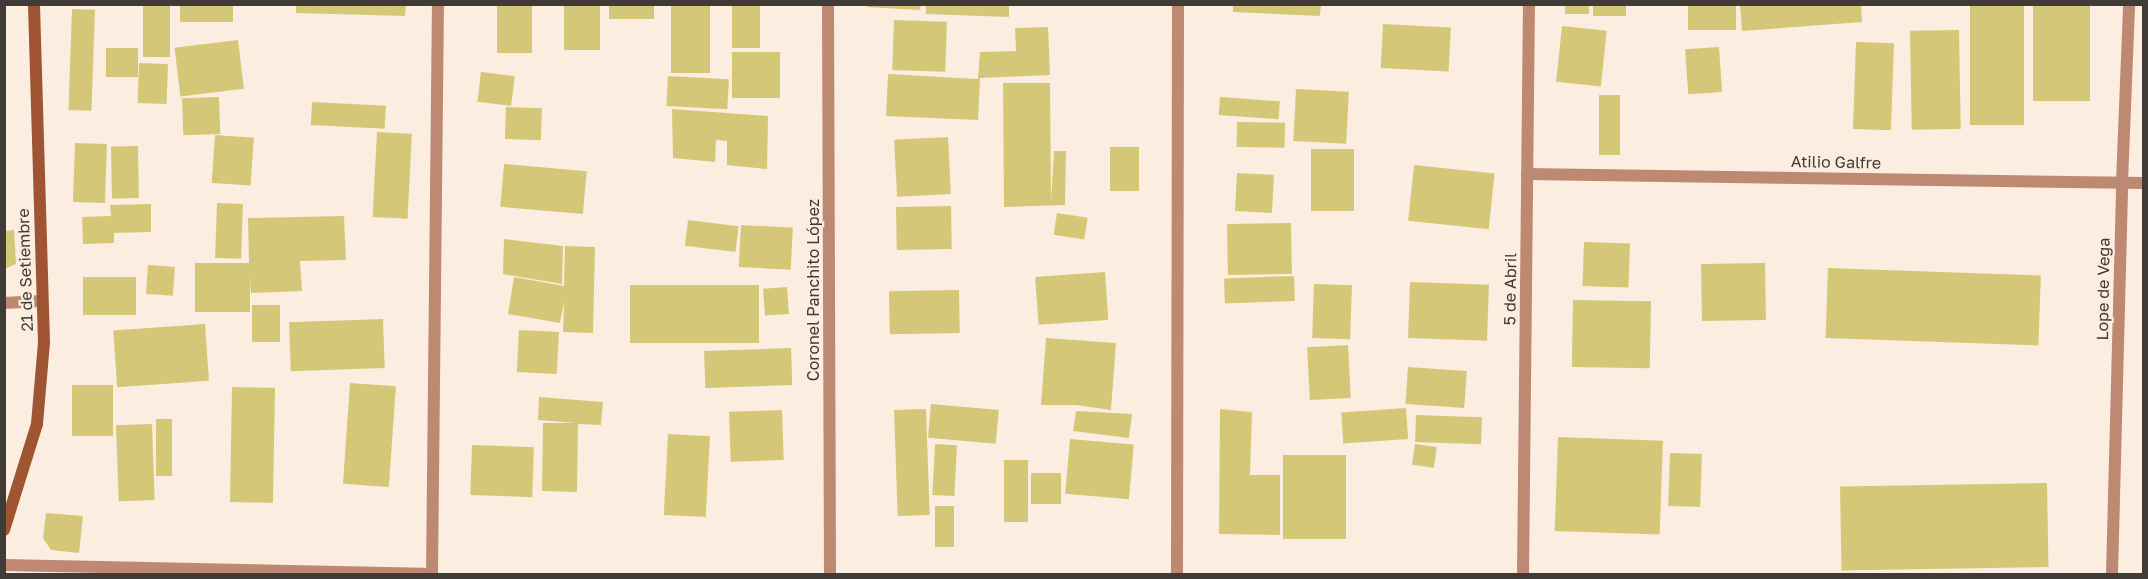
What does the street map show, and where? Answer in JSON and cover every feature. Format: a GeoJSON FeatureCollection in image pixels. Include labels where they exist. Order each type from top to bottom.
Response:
{"type":"FeatureCollection","features":[{"type":"Feature","properties":{"kind":"main road","name":"21 de Setiembre"},"geometry":{"type":"LineString","coordinates":[[4,530],[37,424],[44,342],[34,4]]}},
{"type":"Feature","properties":{"kind":"street"},"geometry":{"type":"LineString","coordinates":[[432,574],[438,4]]}},
{"type":"Feature","properties":{"kind":"street","name":"Coronel Panchito López"},"geometry":{"type":"LineString","coordinates":[[828,4],[830,574]]}},
{"type":"Feature","properties":{"kind":"street"},"geometry":{"type":"LineString","coordinates":[[1177,574],[1178,4]]}},
{"type":"Feature","properties":{"kind":"street","name":"5 de Abril"},"geometry":{"type":"LineString","coordinates":[[1523,574],[1529,4]]}},
{"type":"Feature","properties":{"kind":"street","name":"Lope de Vega"},"geometry":{"type":"LineString","coordinates":[[2112,574],[2129,4]]}},
{"type":"Feature","properties":{"kind":"street","name":"Atilio Galfre"},"geometry":{"type":"LineString","coordinates":[[1527,174],[2144,183]]}},
{"type":"Feature","properties":{"kind":"street"},"geometry":{"type":"LineString","coordinates":[[4,303],[41,301]]}},
{"type":"Feature","properties":{"kind":"street"},"geometry":{"type":"LineString","coordinates":[[4,566],[424,574]]}},
{"type":"Feature","properties":{"kind":"building"},"geometry":{"type":"Polygon","coordinates":[[[143,4],[170,4],[170,57],[143,57],[143,4]]]}},
{"type":"Feature","properties":{"kind":"building"},"geometry":{"type":"Polygon","coordinates":[[[180,4],[233,4],[233,22],[180,22],[180,4]]]}},
{"type":"Feature","properties":{"kind":"building"},"geometry":{"type":"Polygon","coordinates":[[[296,4],[406,4],[405,16],[296,13],[296,4]]]}},
{"type":"Feature","properties":{"kind":"building"},"geometry":{"type":"Polygon","coordinates":[[[497,4],[532,4],[532,53],[497,53],[497,4]]]}},
{"type":"Feature","properties":{"kind":"building"},"geometry":{"type":"Polygon","coordinates":[[[564,4],[600,4],[600,50],[564,50],[564,4]]]}},
{"type":"Feature","properties":{"kind":"building"},"geometry":{"type":"Polygon","coordinates":[[[609,4],[654,4],[654,19],[609,19],[609,4]]]}},
{"type":"Feature","properties":{"kind":"building"},"geometry":{"type":"Polygon","coordinates":[[[732,4],[760,4],[760,48],[732,48],[732,4]]]}},
{"type":"Feature","properties":{"kind":"building"},"geometry":{"type":"Polygon","coordinates":[[[867,4],[921,4],[920,10],[867,7],[867,4]]]}},
{"type":"Feature","properties":{"kind":"building"},"geometry":{"type":"Polygon","coordinates":[[[926,4],[1009,4],[1009,17],[926,14],[926,4]]]}},
{"type":"Feature","properties":{"kind":"building"},"geometry":{"type":"Polygon","coordinates":[[[1233,4],[1321,4],[1320,16],[1233,12],[1233,4]]]}},
{"type":"Feature","properties":{"kind":"building"},"geometry":{"type":"Polygon","coordinates":[[[1565,4],[1589,4],[1589,14],[1565,14],[1565,4]]]}},
{"type":"Feature","properties":{"kind":"building"},"geometry":{"type":"Polygon","coordinates":[[[1593,4],[1626,4],[1626,16],[1593,16],[1593,4]]]}},
{"type":"Feature","properties":{"kind":"building"},"geometry":{"type":"Polygon","coordinates":[[[1688,4],[1736,4],[1736,30],[1688,30],[1688,4]]]}},
{"type":"Feature","properties":{"kind":"building"},"geometry":{"type":"Polygon","coordinates":[[[1740,4],[1861,4],[1862,22],[1742,31],[1740,4]]]}},
{"type":"Feature","properties":{"kind":"building"},"geometry":{"type":"Polygon","coordinates":[[[1970,4],[2024,4],[2024,125],[1970,125],[1970,4]]]}},
{"type":"Feature","properties":{"kind":"building"},"geometry":{"type":"Polygon","coordinates":[[[2033,4],[2090,4],[2090,101],[2033,101],[2033,4]]]}},
{"type":"Feature","properties":{"kind":"building"},"geometry":{"type":"Polygon","coordinates":[[[671,5],[710,5],[710,73],[671,73],[671,5]]]}},
{"type":"Feature","properties":{"kind":"building"},"geometry":{"type":"Polygon","coordinates":[[[72,9],[95,10],[91,111],[68,110],[72,9]]]}},
{"type":"Feature","properties":{"kind":"building"},"geometry":{"type":"Polygon","coordinates":[[[894,20],[947,22],[945,72],[892,70],[894,20]]]}},
{"type":"Feature","properties":{"kind":"building"},"geometry":{"type":"Polygon","coordinates":[[[1383,24],[1451,28],[1449,71],[1381,68],[1383,24]]]}},
{"type":"Feature","properties":{"kind":"building"},"geometry":{"type":"Polygon","coordinates":[[[1562,26],[1607,31],[1601,86],[1556,82],[1562,26]]]}},
{"type":"Feature","properties":{"kind":"building"},"geometry":{"type":"Polygon","coordinates":[[[1048,27],[1050,75],[980,78],[978,120],[886,116],[888,74],[978,79],[980,52],[1016,51],[1015,28],[1048,27]]]}},
{"type":"Feature","properties":{"kind":"building"},"geometry":{"type":"Polygon","coordinates":[[[1959,30],[1961,129],[1912,130],[1910,31],[1959,30]]]}},
{"type":"Feature","properties":{"kind":"building"},"geometry":{"type":"Polygon","coordinates":[[[238,40],[244,89],[180,96],[174,48],[238,40]]]}},
{"type":"Feature","properties":{"kind":"building"},"geometry":{"type":"Polygon","coordinates":[[[1856,42],[1894,43],[1891,130],[1853,129],[1856,42]]]}},
{"type":"Feature","properties":{"kind":"building"},"geometry":{"type":"Polygon","coordinates":[[[1719,47],[1722,92],[1688,94],[1685,49],[1719,47]]]}},
{"type":"Feature","properties":{"kind":"building"},"geometry":{"type":"Polygon","coordinates":[[[106,48],[138,48],[138,77],[106,77],[106,48]]]}},
{"type":"Feature","properties":{"kind":"building"},"geometry":{"type":"Polygon","coordinates":[[[732,52],[780,52],[780,98],[732,98],[732,52]]]}},
{"type":"Feature","properties":{"kind":"building"},"geometry":{"type":"Polygon","coordinates":[[[139,63],[168,64],[167,104],[138,103],[139,63]]]}},
{"type":"Feature","properties":{"kind":"building"},"geometry":{"type":"Polygon","coordinates":[[[481,72],[515,76],[511,106],[477,102],[481,72]]]}},
{"type":"Feature","properties":{"kind":"building"},"geometry":{"type":"Polygon","coordinates":[[[668,76],[729,79],[727,109],[666,106],[668,76]]]}},
{"type":"Feature","properties":{"kind":"building"},"geometry":{"type":"Polygon","coordinates":[[[1003,83],[1050,83],[1051,201],[1054,151],[1066,151],[1065,205],[1004,207],[1003,83]]]}},
{"type":"Feature","properties":{"kind":"building"},"geometry":{"type":"Polygon","coordinates":[[[1296,89],[1349,92],[1346,144],[1293,141],[1296,89]]]}},
{"type":"Feature","properties":{"kind":"building"},"geometry":{"type":"Polygon","coordinates":[[[1599,95],[1620,95],[1620,155],[1599,155],[1599,95]]]}},
{"type":"Feature","properties":{"kind":"building"},"geometry":{"type":"Polygon","coordinates":[[[219,97],[220,134],[183,135],[182,98],[219,97]]]}},
{"type":"Feature","properties":{"kind":"building"},"geometry":{"type":"Polygon","coordinates":[[[1220,97],[1280,101],[1279,119],[1219,115],[1220,97]]]}},
{"type":"Feature","properties":{"kind":"building"},"geometry":{"type":"Polygon","coordinates":[[[312,102],[386,106],[385,129],[311,125],[312,102]]]}},
{"type":"Feature","properties":{"kind":"building"},"geometry":{"type":"Polygon","coordinates":[[[506,107],[542,108],[541,140],[505,139],[506,107]]]}},
{"type":"Feature","properties":{"kind":"building"},"geometry":{"type":"Polygon","coordinates":[[[672,109],[768,116],[767,169],[727,165],[727,141],[716,140],[715,162],[673,158],[672,109]]]}},
{"type":"Feature","properties":{"kind":"building"},"geometry":{"type":"Polygon","coordinates":[[[1237,122],[1285,123],[1285,148],[1237,147],[1237,122]]]}},
{"type":"Feature","properties":{"kind":"building"},"geometry":{"type":"Polygon","coordinates":[[[377,132],[412,134],[408,219],[373,217],[377,132]]]}},
{"type":"Feature","properties":{"kind":"building"},"geometry":{"type":"Polygon","coordinates":[[[215,135],[254,138],[251,186],[212,183],[215,135]]]}},
{"type":"Feature","properties":{"kind":"building"},"geometry":{"type":"Polygon","coordinates":[[[948,137],[951,194],[897,197],[894,140],[948,137]]]}},
{"type":"Feature","properties":{"kind":"building"},"geometry":{"type":"Polygon","coordinates":[[[75,143],[107,144],[105,203],[73,202],[75,143]]]}},
{"type":"Feature","properties":{"kind":"building"},"geometry":{"type":"Polygon","coordinates":[[[111,146],[138,146],[139,198],[112,198],[111,146]]]}},
{"type":"Feature","properties":{"kind":"building"},"geometry":{"type":"Polygon","coordinates":[[[1110,147],[1139,147],[1139,191],[1110,191],[1110,147]]]}},
{"type":"Feature","properties":{"kind":"building"},"geometry":{"type":"Polygon","coordinates":[[[1311,149],[1354,149],[1354,211],[1311,211],[1311,149]]]}},
{"type":"Feature","properties":{"kind":"building"},"geometry":{"type":"Polygon","coordinates":[[[504,164],[587,171],[583,214],[500,207],[504,164]]]}},
{"type":"Feature","properties":{"kind":"building"},"geometry":{"type":"Polygon","coordinates":[[[1414,165],[1495,173],[1489,229],[1408,221],[1414,165]]]}},
{"type":"Feature","properties":{"kind":"building"},"geometry":{"type":"Polygon","coordinates":[[[1237,173],[1274,175],[1272,213],[1235,211],[1237,173]]]}},
{"type":"Feature","properties":{"kind":"building"},"geometry":{"type":"Polygon","coordinates":[[[217,203],[243,204],[241,259],[215,258],[217,203]]]}},
{"type":"Feature","properties":{"kind":"building"},"geometry":{"type":"Polygon","coordinates":[[[151,204],[151,232],[114,233],[114,243],[83,244],[82,217],[111,216],[110,205],[151,204]]]}},
{"type":"Feature","properties":{"kind":"building"},"geometry":{"type":"Polygon","coordinates":[[[951,206],[952,249],[897,250],[896,207],[951,206]]]}},
{"type":"Feature","properties":{"kind":"building"},"geometry":{"type":"Polygon","coordinates":[[[1057,213],[1088,218],[1084,240],[1054,235],[1057,213]]]}},
{"type":"Feature","properties":{"kind":"building"},"geometry":{"type":"Polygon","coordinates":[[[344,216],[346,260],[300,261],[302,291],[251,293],[250,277],[250,312],[195,312],[195,263],[249,263],[248,218],[344,216]]]}},
{"type":"Feature","properties":{"kind":"building"},"geometry":{"type":"Polygon","coordinates":[[[688,220],[739,226],[735,252],[685,246],[688,220]]]}},
{"type":"Feature","properties":{"kind":"building"},"geometry":{"type":"Polygon","coordinates":[[[1291,223],[1292,274],[1228,275],[1227,224],[1291,223]]]}},
{"type":"Feature","properties":{"kind":"building"},"geometry":{"type":"Polygon","coordinates":[[[741,225],[793,228],[791,270],[739,267],[741,225]]]}},
{"type":"Feature","properties":{"kind":"building"},"geometry":{"type":"Polygon","coordinates":[[[14,230],[16,264],[4,269],[4,231],[14,230]]]}},
{"type":"Feature","properties":{"kind":"building"},"geometry":{"type":"Polygon","coordinates":[[[504,239],[563,246],[562,284],[503,274],[504,239]]]}},
{"type":"Feature","properties":{"kind":"building"},"geometry":{"type":"Polygon","coordinates":[[[1584,242],[1630,244],[1628,288],[1582,286],[1584,242]]]}},
{"type":"Feature","properties":{"kind":"building"},"geometry":{"type":"Polygon","coordinates":[[[565,246],[595,247],[593,333],[563,332],[564,302],[560,323],[508,314],[514,277],[564,286],[565,246]]]}},
{"type":"Feature","properties":{"kind":"building"},"geometry":{"type":"Polygon","coordinates":[[[1765,263],[1766,320],[1702,321],[1701,264],[1765,263]]]}},
{"type":"Feature","properties":{"kind":"building"},"geometry":{"type":"Polygon","coordinates":[[[148,265],[175,267],[173,296],[146,294],[148,265]]]}},
{"type":"Feature","properties":{"kind":"building"},"geometry":{"type":"Polygon","coordinates":[[[1828,268],[2041,275],[2038,345],[1826,338],[1828,268]]]}},
{"type":"Feature","properties":{"kind":"building"},"geometry":{"type":"Polygon","coordinates":[[[1105,272],[1108,320],[1039,325],[1035,277],[1105,272]]]}},
{"type":"Feature","properties":{"kind":"building"},"geometry":{"type":"Polygon","coordinates":[[[1294,276],[1295,301],[1225,303],[1224,278],[1294,276]]]}},
{"type":"Feature","properties":{"kind":"building"},"geometry":{"type":"Polygon","coordinates":[[[83,277],[136,277],[136,315],[83,315],[83,277]]]}},
{"type":"Feature","properties":{"kind":"building"},"geometry":{"type":"Polygon","coordinates":[[[1410,282],[1489,285],[1487,341],[1408,338],[1410,282]]]}},
{"type":"Feature","properties":{"kind":"building"},"geometry":{"type":"Polygon","coordinates":[[[1314,284],[1352,285],[1350,339],[1312,338],[1314,284]]]}},
{"type":"Feature","properties":{"kind":"building"},"geometry":{"type":"Polygon","coordinates":[[[630,285],[759,285],[759,343],[630,343],[630,285]]]}},
{"type":"Feature","properties":{"kind":"building"},"geometry":{"type":"Polygon","coordinates":[[[787,287],[789,314],[765,316],[763,289],[787,287]]]}},
{"type":"Feature","properties":{"kind":"building"},"geometry":{"type":"Polygon","coordinates":[[[959,290],[960,333],[890,334],[889,291],[959,290]]]}},
{"type":"Feature","properties":{"kind":"building"},"geometry":{"type":"Polygon","coordinates":[[[1573,300],[1651,301],[1650,368],[1572,367],[1573,300]]]}},
{"type":"Feature","properties":{"kind":"building"},"geometry":{"type":"Polygon","coordinates":[[[252,305],[280,305],[280,342],[252,342],[252,305]]]}},
{"type":"Feature","properties":{"kind":"building"},"geometry":{"type":"Polygon","coordinates":[[[383,319],[385,368],[291,371],[289,322],[383,319]]]}},
{"type":"Feature","properties":{"kind":"building"},"geometry":{"type":"Polygon","coordinates":[[[205,324],[209,381],[117,387],[113,330],[205,324]]]}},
{"type":"Feature","properties":{"kind":"building"},"geometry":{"type":"Polygon","coordinates":[[[519,330],[559,332],[557,374],[517,372],[519,330]]]}},
{"type":"Feature","properties":{"kind":"building"},"geometry":{"type":"Polygon","coordinates":[[[1046,338],[1116,343],[1111,410],[1076,405],[1041,405],[1046,338]]]}},
{"type":"Feature","properties":{"kind":"building"},"geometry":{"type":"Polygon","coordinates":[[[1348,345],[1351,398],[1310,400],[1307,347],[1348,345]]]}},
{"type":"Feature","properties":{"kind":"building"},"geometry":{"type":"Polygon","coordinates":[[[791,348],[792,385],[705,388],[704,351],[791,348]]]}},
{"type":"Feature","properties":{"kind":"building"},"geometry":{"type":"Polygon","coordinates":[[[1408,367],[1467,371],[1464,408],[1405,404],[1408,367]]]}},
{"type":"Feature","properties":{"kind":"building"},"geometry":{"type":"Polygon","coordinates":[[[350,383],[396,386],[389,487],[343,484],[350,383]]]}},
{"type":"Feature","properties":{"kind":"building"},"geometry":{"type":"Polygon","coordinates":[[[72,385],[113,385],[113,436],[72,436],[72,385]]]}},
{"type":"Feature","properties":{"kind":"building"},"geometry":{"type":"Polygon","coordinates":[[[232,387],[275,388],[273,503],[230,502],[232,387]]]}},
{"type":"Feature","properties":{"kind":"building"},"geometry":{"type":"Polygon","coordinates":[[[539,397],[603,402],[601,425],[578,424],[577,492],[542,491],[543,423],[575,423],[538,420],[539,397]]]}},
{"type":"Feature","properties":{"kind":"building"},"geometry":{"type":"Polygon","coordinates":[[[931,404],[999,410],[996,444],[928,438],[931,404]]]}},
{"type":"Feature","properties":{"kind":"building"},"geometry":{"type":"Polygon","coordinates":[[[1406,408],[1408,439],[1343,443],[1341,413],[1406,408]]]}},
{"type":"Feature","properties":{"kind":"building"},"geometry":{"type":"Polygon","coordinates":[[[926,409],[930,515],[898,516],[894,410],[926,409]]]}},
{"type":"Feature","properties":{"kind":"building"},"geometry":{"type":"Polygon","coordinates":[[[1220,409],[1252,412],[1250,475],[1280,475],[1280,535],[1219,534],[1220,409]]]}},
{"type":"Feature","properties":{"kind":"building"},"geometry":{"type":"Polygon","coordinates":[[[782,410],[784,460],[731,462],[729,412],[782,410]]]}},
{"type":"Feature","properties":{"kind":"building"},"geometry":{"type":"Polygon","coordinates":[[[1076,411],[1132,414],[1129,438],[1073,431],[1076,411]]]}},
{"type":"Feature","properties":{"kind":"building"},"geometry":{"type":"Polygon","coordinates":[[[1416,415],[1482,417],[1481,444],[1415,442],[1416,415]]]}},
{"type":"Feature","properties":{"kind":"building"},"geometry":{"type":"Polygon","coordinates":[[[156,419],[172,419],[172,476],[156,476],[156,419]]]}},
{"type":"Feature","properties":{"kind":"building"},"geometry":{"type":"Polygon","coordinates":[[[152,424],[155,500],[119,501],[116,425],[152,424]]]}},
{"type":"Feature","properties":{"kind":"building"},"geometry":{"type":"Polygon","coordinates":[[[668,434],[710,436],[706,517],[664,515],[668,434]]]}},
{"type":"Feature","properties":{"kind":"building"},"geometry":{"type":"Polygon","coordinates":[[[1558,437],[1663,441],[1660,535],[1555,531],[1558,437]]]}},
{"type":"Feature","properties":{"kind":"building"},"geometry":{"type":"Polygon","coordinates":[[[1070,439],[1134,445],[1129,499],[1065,494],[1070,439]]]}},
{"type":"Feature","properties":{"kind":"building"},"geometry":{"type":"Polygon","coordinates":[[[935,444],[957,445],[954,496],[932,495],[935,444]]]}},
{"type":"Feature","properties":{"kind":"building"},"geometry":{"type":"Polygon","coordinates":[[[1415,444],[1437,447],[1434,468],[1412,465],[1415,444]]]}},
{"type":"Feature","properties":{"kind":"building"},"geometry":{"type":"Polygon","coordinates":[[[472,445],[534,447],[532,497],[470,495],[472,445]]]}},
{"type":"Feature","properties":{"kind":"building"},"geometry":{"type":"Polygon","coordinates":[[[1670,453],[1702,454],[1700,507],[1668,506],[1670,453]]]}},
{"type":"Feature","properties":{"kind":"building"},"geometry":{"type":"Polygon","coordinates":[[[1283,455],[1346,455],[1346,539],[1283,539],[1283,455]]]}},
{"type":"Feature","properties":{"kind":"building"},"geometry":{"type":"Polygon","coordinates":[[[1004,460],[1028,460],[1028,522],[1004,522],[1004,460]]]}},
{"type":"Feature","properties":{"kind":"building"},"geometry":{"type":"Polygon","coordinates":[[[1031,473],[1061,473],[1061,504],[1031,504],[1031,473]]]}},
{"type":"Feature","properties":{"kind":"building"},"geometry":{"type":"Polygon","coordinates":[[[2047,483],[2048,567],[1841,571],[1840,487],[2047,483]]]}},
{"type":"Feature","properties":{"kind":"building"},"geometry":{"type":"Polygon","coordinates":[[[935,506],[954,506],[954,547],[935,547],[935,506]]]}},
{"type":"Feature","properties":{"kind":"building"},"geometry":{"type":"Polygon","coordinates":[[[46,513],[83,516],[79,553],[51,550],[43,538],[46,513]]]}}]}
